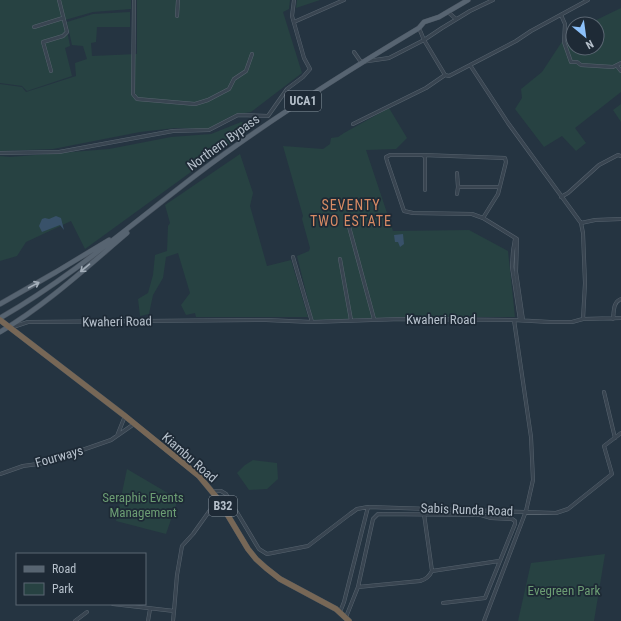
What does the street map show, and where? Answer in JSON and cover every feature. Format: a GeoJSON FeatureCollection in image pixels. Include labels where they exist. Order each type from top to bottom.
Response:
{"type":"FeatureCollection","features":[{"type":"Feature","properties":{"kind":"highway","name":"Kiambu Road"},"geometry":{"type":"LineString","coordinates":[[0,319],[125,416],[199,476],[213,491],[248,549],[266,568],[280,579],[323,602],[340,612],[348,619]]}},
{"type":"Feature","properties":{"kind":"main road","name":"Northern Bypass"},"geometry":{"type":"LineString","coordinates":[[0,319],[60,279],[198,174],[271,122],[361,62],[419,28],[424,22],[448,12],[468,0]]}},
{"type":"Feature","properties":{"kind":"main road"},"geometry":{"type":"LineString","coordinates":[[0,332],[9,327],[66,284],[127,233],[145,215]]}},
{"type":"Feature","properties":{"kind":"main road"},"geometry":{"type":"LineString","coordinates":[[0,304],[51,276],[122,233]]}},
{"type":"Feature","properties":{"kind":"street"},"geometry":{"type":"LineString","coordinates":[[50,70],[43,42],[66,34],[59,0]]}},
{"type":"Feature","properties":{"kind":"street"},"geometry":{"type":"LineString","coordinates":[[134,0],[134,94],[136,99],[196,104],[208,100],[229,89],[234,79],[246,71],[252,54]]}},
{"type":"Feature","properties":{"kind":"street"},"geometry":{"type":"LineString","coordinates":[[177,16],[178,0]]}},
{"type":"Feature","properties":{"kind":"street"},"geometry":{"type":"LineString","coordinates":[[268,116],[287,89],[303,77],[310,69],[304,58],[292,15],[294,0]]}},
{"type":"Feature","properties":{"kind":"street"},"geometry":{"type":"LineString","coordinates":[[294,22],[344,0]]}},
{"type":"Feature","properties":{"kind":"street"},"geometry":{"type":"LineString","coordinates":[[354,52],[361,62],[389,58],[424,40],[470,11],[493,0]]}},
{"type":"Feature","properties":{"kind":"street"},"geometry":{"type":"LineString","coordinates":[[353,124],[426,88],[445,75],[451,75],[516,41],[588,0]]}},
{"type":"Feature","properties":{"kind":"street"},"geometry":{"type":"LineString","coordinates":[[448,12],[456,20]]}},
{"type":"Feature","properties":{"kind":"street"},"geometry":{"type":"LineString","coordinates":[[561,15],[565,24],[564,42],[571,62],[577,62],[581,65],[617,66],[621,63]]}},
{"type":"Feature","properties":{"kind":"street"},"geometry":{"type":"LineString","coordinates":[[34,27],[63,18]]}},
{"type":"Feature","properties":{"kind":"street"},"geometry":{"type":"LineString","coordinates":[[419,28],[424,40],[445,75]]}},
{"type":"Feature","properties":{"kind":"street"},"geometry":{"type":"LineString","coordinates":[[470,65],[508,123],[581,223],[583,233],[585,284],[583,319]]}},
{"type":"Feature","properties":{"kind":"street"},"geometry":{"type":"LineString","coordinates":[[617,66],[621,71]]}},
{"type":"Feature","properties":{"kind":"street"},"geometry":{"type":"LineString","coordinates":[[0,154],[59,152],[174,131],[209,130],[238,115],[268,116]]}},
{"type":"Feature","properties":{"kind":"street"},"geometry":{"type":"LineString","coordinates":[[268,116],[271,122]]}},
{"type":"Feature","properties":{"kind":"street"},"geometry":{"type":"LineString","coordinates":[[484,218],[500,187],[506,162],[504,157],[390,155],[386,158],[404,210],[409,212],[472,214],[484,218],[517,239],[514,267],[521,320]]}},
{"type":"Feature","properties":{"kind":"street"},"geometry":{"type":"LineString","coordinates":[[423,155],[425,157],[425,190]]}},
{"type":"Feature","properties":{"kind":"street"},"geometry":{"type":"LineString","coordinates":[[561,197],[568,193],[599,165],[618,155],[621,156]]}},
{"type":"Feature","properties":{"kind":"street"},"geometry":{"type":"LineString","coordinates":[[457,173],[457,194]]}},
{"type":"Feature","properties":{"kind":"street"},"geometry":{"type":"LineString","coordinates":[[458,187],[500,187]]}},
{"type":"Feature","properties":{"kind":"street"},"geometry":{"type":"LineString","coordinates":[[581,223],[596,220],[621,219]]}},
{"type":"Feature","properties":{"kind":"street"},"geometry":{"type":"LineString","coordinates":[[348,223],[374,319]]}},
{"type":"Feature","properties":{"kind":"street"},"geometry":{"type":"LineString","coordinates":[[293,257],[312,322]]}},
{"type":"Feature","properties":{"kind":"street"},"geometry":{"type":"LineString","coordinates":[[340,259],[351,320]]}},
{"type":"Feature","properties":{"kind":"street"},"geometry":{"type":"LineString","coordinates":[[613,319],[615,304],[621,299]]}},
{"type":"Feature","properties":{"kind":"street","name":"Kwaheri Road"},"geometry":{"type":"LineString","coordinates":[[9,327],[28,322],[266,320],[312,322],[374,319],[521,320],[572,322],[583,319],[621,318]]}},
{"type":"Feature","properties":{"kind":"street"},"geometry":{"type":"LineString","coordinates":[[484,621],[526,511],[533,480],[531,437],[514,320]]}},
{"type":"Feature","properties":{"kind":"street"},"geometry":{"type":"LineString","coordinates":[[604,392],[615,438]]}},
{"type":"Feature","properties":{"kind":"street"},"geometry":{"type":"LineString","coordinates":[[117,436],[125,416]]}},
{"type":"Feature","properties":{"kind":"street","name":"Fourways"},"geometry":{"type":"LineString","coordinates":[[0,474],[24,466],[45,463],[111,440],[134,424]]}},
{"type":"Feature","properties":{"kind":"street","name":"Sabis Runda Road"},"geometry":{"type":"LineString","coordinates":[[368,506],[550,513],[563,511],[612,474],[604,446],[621,433]]}},
{"type":"Feature","properties":{"kind":"street"},"geometry":{"type":"LineString","coordinates":[[213,491],[221,491],[226,494],[259,549],[267,554],[308,546],[357,509],[368,506],[344,602],[340,612]]}},
{"type":"Feature","properties":{"kind":"street"},"geometry":{"type":"LineString","coordinates":[[173,621],[177,575],[182,546],[193,534],[218,499]]}},
{"type":"Feature","properties":{"kind":"street"},"geometry":{"type":"LineString","coordinates":[[348,619],[358,587],[374,516],[383,513],[481,515],[491,518],[514,520],[515,524],[484,599],[443,603]]}},
{"type":"Feature","properties":{"kind":"street"},"geometry":{"type":"LineString","coordinates":[[358,587],[424,580],[429,576],[432,571],[424,514]]}},
{"type":"Feature","properties":{"kind":"street"},"geometry":{"type":"LineString","coordinates":[[230,519],[238,515]]}},
{"type":"Feature","properties":{"kind":"street"},"geometry":{"type":"LineString","coordinates":[[432,571],[499,562]]}},
{"type":"Feature","properties":{"kind":"street"},"geometry":{"type":"LineString","coordinates":[[120,605],[174,612]]}},
{"type":"Feature","properties":{"kind":"street"},"geometry":{"type":"LineString","coordinates":[[148,621],[150,609]]}},
{"type":"Feature","properties":{"kind":"street"},"geometry":{"type":"LineString","coordinates":[[75,621],[87,612]]}},
{"type":"Feature","properties":{"kind":"green space"},"geometry":{"type":"Polygon","coordinates":[[[0,0],[131,0],[131,9],[93,12],[65,20],[70,46],[65,48],[72,76],[27,91],[22,86],[0,83],[0,0]]]}},
{"type":"Feature","properties":{"kind":"green space"},"geometry":{"type":"Polygon","coordinates":[[[137,0],[290,0],[289,9],[283,12],[302,73],[251,112],[233,115],[208,129],[175,128],[140,132],[53,149],[0,151],[0,84],[22,87],[26,92],[76,76],[75,63],[87,59],[83,46],[72,45],[67,22],[93,14],[130,12],[130,27],[97,27],[96,42],[91,43],[92,56],[137,54],[137,0]]]}},
{"type":"Feature","properties":{"kind":"green space"},"geometry":{"type":"Polygon","coordinates":[[[297,0],[320,0],[296,8],[297,0]]]}},
{"type":"Feature","properties":{"kind":"green space"},"geometry":{"type":"Polygon","coordinates":[[[621,8],[621,92],[575,128],[586,143],[576,151],[562,136],[544,147],[515,109],[522,98],[521,89],[542,72],[565,37],[565,56],[605,56],[604,16],[621,8]]]}},
{"type":"Feature","properties":{"kind":"green space"},"geometry":{"type":"Polygon","coordinates":[[[621,104],[621,122],[613,110],[621,104]]]}},
{"type":"Feature","properties":{"kind":"green space"},"geometry":{"type":"Polygon","coordinates":[[[389,108],[407,138],[396,149],[366,150],[393,231],[469,230],[508,251],[515,317],[405,317],[313,320],[297,256],[309,251],[310,248],[302,219],[303,216],[283,146],[323,149],[330,144],[331,138],[338,137],[389,108]]]}},
{"type":"Feature","properties":{"kind":"green space"},"geometry":{"type":"Polygon","coordinates":[[[241,122],[257,124],[85,249],[71,221],[26,242],[17,256],[0,261],[0,156],[10,157],[109,149],[171,137],[211,134],[241,122]]]}},
{"type":"Feature","properties":{"kind":"green space"},"geometry":{"type":"Polygon","coordinates":[[[240,154],[253,193],[250,206],[267,266],[291,260],[308,317],[196,317],[195,313],[186,315],[181,305],[190,293],[178,253],[166,257],[163,278],[153,295],[149,314],[140,316],[138,299],[148,293],[153,275],[155,255],[167,251],[168,226],[170,223],[165,205],[240,154]]]}},
{"type":"Feature","properties":{"kind":"green space"},"geometry":{"type":"Polygon","coordinates":[[[253,460],[277,463],[278,479],[267,489],[249,490],[237,473],[253,460]]]}},
{"type":"Feature","properties":{"kind":"green space","name":"Seraphic Events Management"},"geometry":{"type":"Polygon","coordinates":[[[127,469],[178,499],[166,534],[116,521],[127,469]]]}},
{"type":"Feature","properties":{"kind":"green space","name":"Evegreen Park"},"geometry":{"type":"Polygon","coordinates":[[[605,554],[594,621],[518,621],[531,563],[605,554]]]}},
{"type":"Feature","properties":{"kind":"water"},"geometry":{"type":"Polygon","coordinates":[[[56,216],[61,218],[64,230],[60,225],[42,232],[39,226],[42,219],[49,219],[56,216]]]}},
{"type":"Feature","properties":{"kind":"water"},"geometry":{"type":"Polygon","coordinates":[[[403,234],[404,244],[400,247],[398,242],[395,242],[394,235],[403,234]]]}},
{"type":"Feature","properties":{"kind":"district","name":"SEVENTY TWO ESTATE"},"geometry":{"type":"Point","coordinates":[351,214]}}]}
